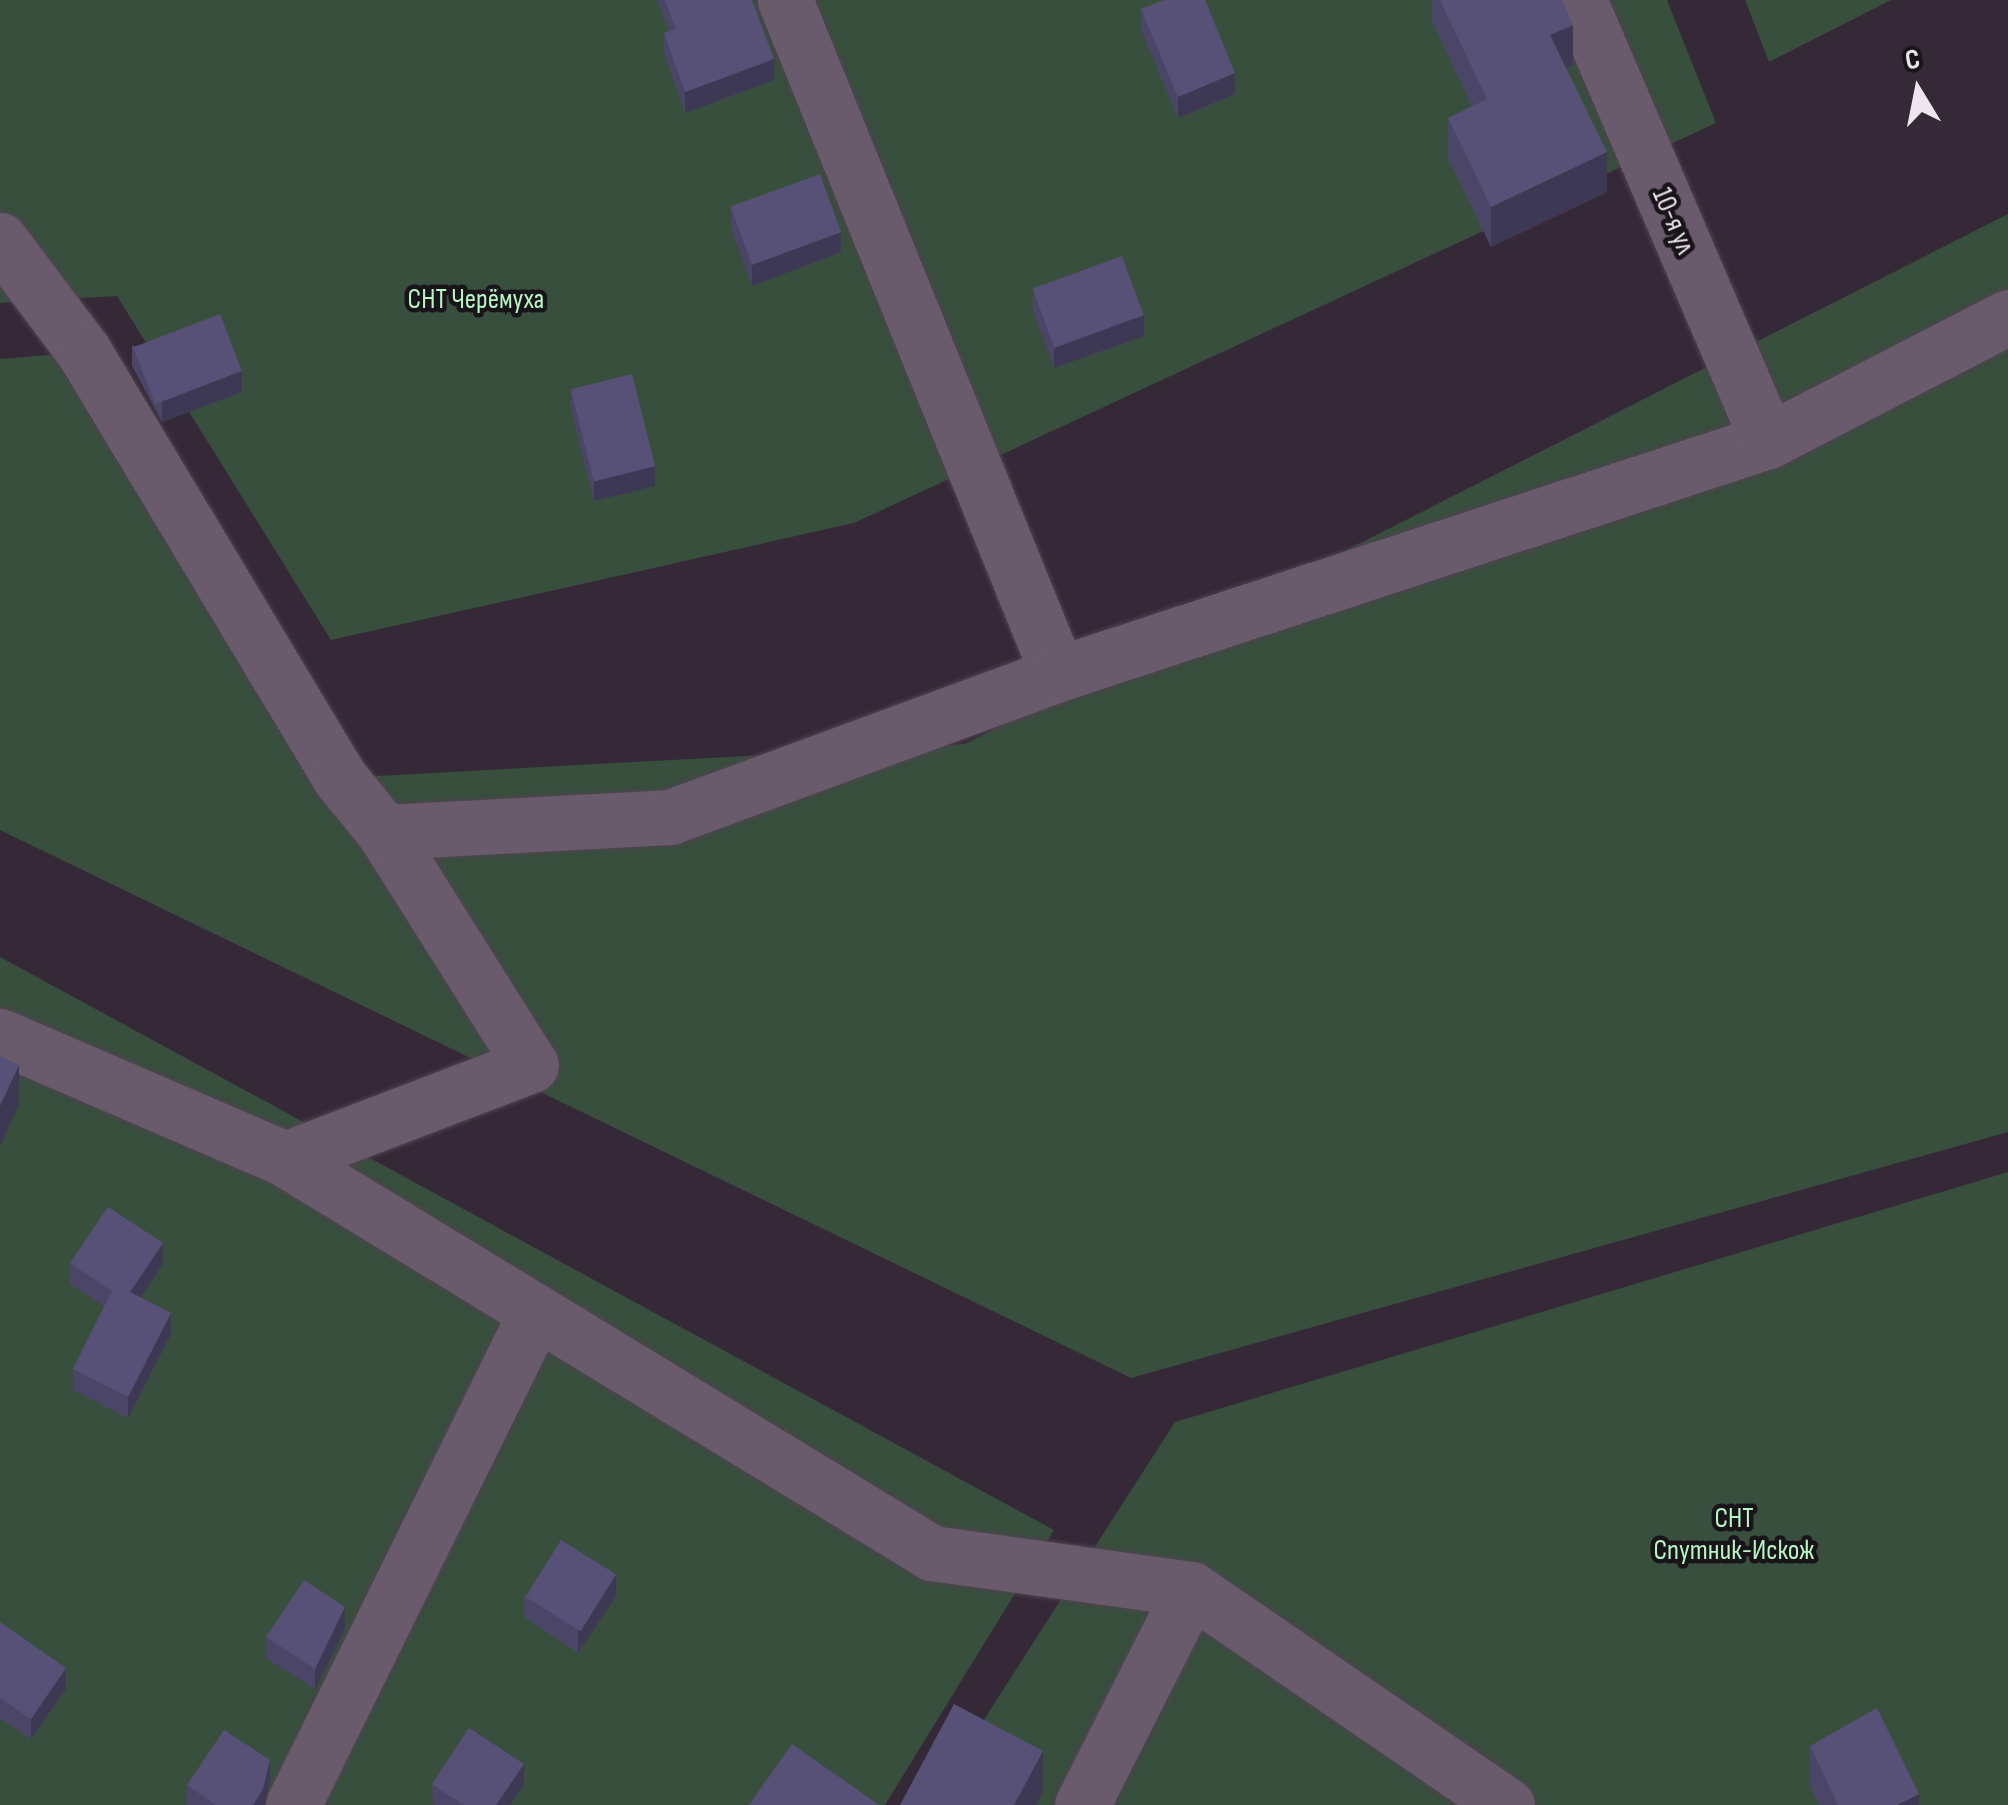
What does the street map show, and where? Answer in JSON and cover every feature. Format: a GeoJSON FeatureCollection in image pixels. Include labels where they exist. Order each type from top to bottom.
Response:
{"type":"FeatureCollection","features":[{"type":"Feature","properties":{"kind":"street"},"geometry":{"type":"LineString","coordinates":[[785,0],[1058,674]]}},
{"type":"Feature","properties":{"kind":"street","name":"10-я ул"},"geometry":{"type":"LineString","coordinates":[[1579,0],[1768,441]]}},
{"type":"Feature","properties":{"kind":"street"},"geometry":{"type":"LineString","coordinates":[[0,240],[84,352],[340,778],[384,832],[531,1065],[285,1159]]}},
{"type":"Feature","properties":{"kind":"street"},"geometry":{"type":"LineString","coordinates":[[384,832],[670,817],[1058,674],[1768,441],[2008,317]]}},
{"type":"Feature","properties":{"kind":"street"},"geometry":{"type":"LineString","coordinates":[[0,1036],[285,1159],[932,1553],[1191,1589],[1507,1805]]}},
{"type":"Feature","properties":{"kind":"street"},"geometry":{"type":"LineString","coordinates":[[293,1805],[536,1312]]}},
{"type":"Feature","properties":{"kind":"street"},"geometry":{"type":"LineString","coordinates":[[1082,1805],[1191,1589]]}},
{"type":"Feature","properties":{"kind":"green space","name":"СНТ Черёмуха"},"geometry":{"type":"Polygon","coordinates":[[[0,0],[1667,0],[1716,123],[854,523],[331,640],[117,296],[0,303],[0,0]]]}},
{"type":"Feature","properties":{"kind":"green space"},"geometry":{"type":"Polygon","coordinates":[[[1745,0],[1891,0],[1769,62],[1745,0]]]}},
{"type":"Feature","properties":{"kind":"green space"},"geometry":{"type":"Polygon","coordinates":[[[2008,214],[2008,1132],[1131,1378],[0,830],[0,359],[84,352],[340,778],[965,744],[2008,214]]]}},
{"type":"Feature","properties":{"kind":"green space"},"geometry":{"type":"Polygon","coordinates":[[[0,957],[1054,1530],[885,1805],[0,1805],[0,957]]]}},
{"type":"Feature","properties":{"kind":"green space","name":"СНТ Спутник-Искож"},"geometry":{"type":"Polygon","coordinates":[[[2008,1172],[2008,1805],[929,1805],[1175,1422],[2008,1172]]]}},
{"type":"Feature","properties":{"kind":"building"},"geometry":{"type":"Polygon","coordinates":[[[665,0],[752,0],[774,59],[685,92],[664,33],[676,29],[665,0]]]}},
{"type":"Feature","properties":{"kind":"building"},"geometry":{"type":"Polygon","coordinates":[[[1164,0],[1205,0],[1235,73],[1178,97],[1141,9],[1164,0]]]}},
{"type":"Feature","properties":{"kind":"building"},"geometry":{"type":"Polygon","coordinates":[[[1440,0],[1562,0],[1573,25],[1550,35],[1607,152],[1491,207],[1448,118],[1487,99],[1440,0]]]}},
{"type":"Feature","properties":{"kind":"building"},"geometry":{"type":"Polygon","coordinates":[[[820,174],[841,232],[752,265],[731,206],[820,174]]]}},
{"type":"Feature","properties":{"kind":"building"},"geometry":{"type":"Polygon","coordinates":[[[1122,256],[1144,315],[1054,348],[1033,288],[1122,256]]]}},
{"type":"Feature","properties":{"kind":"building"},"geometry":{"type":"Polygon","coordinates":[[[220,314],[242,371],[155,404],[133,347],[220,314]]]}},
{"type":"Feature","properties":{"kind":"building"},"geometry":{"type":"Polygon","coordinates":[[[632,374],[655,466],[594,481],[571,389],[632,374]]]}},
{"type":"Feature","properties":{"kind":"building"},"geometry":{"type":"Polygon","coordinates":[[[0,1056],[19,1065],[0,1106],[0,1056]]]}},
{"type":"Feature","properties":{"kind":"building"},"geometry":{"type":"Polygon","coordinates":[[[108,1207],[163,1243],[130,1292],[171,1313],[128,1397],[73,1369],[112,1291],[70,1263],[108,1207]]]}},
{"type":"Feature","properties":{"kind":"building"},"geometry":{"type":"Polygon","coordinates":[[[561,1540],[616,1574],[581,1631],[525,1597],[561,1540]]]}},
{"type":"Feature","properties":{"kind":"building"},"geometry":{"type":"Polygon","coordinates":[[[304,1580],[345,1607],[315,1669],[266,1637],[304,1580]]]}},
{"type":"Feature","properties":{"kind":"building"},"geometry":{"type":"Polygon","coordinates":[[[0,1622],[66,1668],[31,1719],[0,1698],[0,1622]]]}},
{"type":"Feature","properties":{"kind":"building"},"geometry":{"type":"Polygon","coordinates":[[[954,1704],[1043,1751],[1014,1805],[900,1805],[954,1704]]]}},
{"type":"Feature","properties":{"kind":"building"},"geometry":{"type":"Polygon","coordinates":[[[1877,1708],[1919,1794],[1897,1805],[1838,1805],[1810,1746],[1877,1708]]]}},
{"type":"Feature","properties":{"kind":"building"},"geometry":{"type":"Polygon","coordinates":[[[469,1728],[524,1764],[496,1805],[464,1805],[432,1784],[469,1728]]]}},
{"type":"Feature","properties":{"kind":"building"},"geometry":{"type":"Polygon","coordinates":[[[224,1730],[270,1760],[263,1789],[253,1805],[216,1805],[187,1785],[224,1730]]]}},
{"type":"Feature","properties":{"kind":"building"},"geometry":{"type":"Polygon","coordinates":[[[792,1744],[879,1805],[749,1805],[792,1744]]]}}]}
